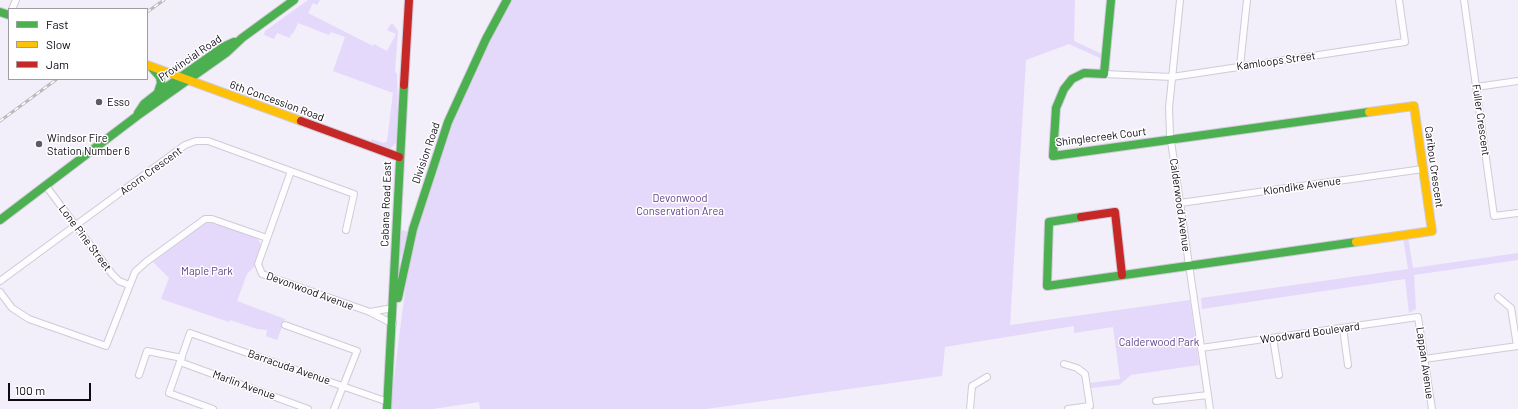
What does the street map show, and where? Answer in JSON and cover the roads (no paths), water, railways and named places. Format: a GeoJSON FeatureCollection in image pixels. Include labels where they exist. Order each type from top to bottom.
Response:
{"type":"FeatureCollection","features":[{"type":"Feature","properties":{"kind":"street","name":"Provincial Road"},"geometry":{"type":"LineString","coordinates":[[0,220],[137,116],[226,53],[242,38],[294,0]]}},
{"type":"Feature","properties":{"kind":"street","name":"Cabana Road East"},"geometry":{"type":"LineString","coordinates":[[387,405],[393,324],[399,157],[409,0]]}},
{"type":"Feature","properties":{"kind":"street","name":"Division Road"},"geometry":{"type":"LineString","coordinates":[[393,324],[413,229],[432,166],[448,122],[486,39],[508,0]]}},
{"type":"Feature","properties":{"kind":"street"},"geometry":{"type":"LineString","coordinates":[[1104,74],[1111,0]]}},
{"type":"Feature","properties":{"kind":"street","name":"Calderwood Avenue"},"geometry":{"type":"LineString","coordinates":[[1180,0],[1169,108],[1171,140],[1210,409]]}},
{"type":"Feature","properties":{"kind":"street"},"geometry":{"type":"LineString","coordinates":[[1240,66],[1247,0]]}},
{"type":"Feature","properties":{"kind":"street","name":"Kamloops Street"},"geometry":{"type":"LineString","coordinates":[[1104,74],[1172,77],[1405,42],[1399,0]]}},
{"type":"Feature","properties":{"kind":"street","name":"Fuller Crescent"},"geometry":{"type":"LineString","coordinates":[[1464,0],[1494,216],[1518,213]]}},
{"type":"Feature","properties":{"kind":"street","name":"Provincial Road"},"geometry":{"type":"LineString","coordinates":[[137,116],[144,104],[158,93],[223,48],[242,38]]}},
{"type":"Feature","properties":{"kind":"street","name":"6th Concession Road"},"geometry":{"type":"LineString","coordinates":[[149,66],[399,157]]}},
{"type":"Feature","properties":{"kind":"street"},"geometry":{"type":"LineString","coordinates":[[149,66],[160,77],[161,83],[158,93]]}},
{"type":"Feature","properties":{"kind":"street","name":"Shinglecreek Court"},"geometry":{"type":"LineString","coordinates":[[1104,74],[1084,73],[1072,79],[1064,89],[1056,108],[1053,156],[1171,140]]}},
{"type":"Feature","properties":{"kind":"street"},"geometry":{"type":"LineString","coordinates":[[1476,87],[1518,81]]}},
{"type":"Feature","properties":{"kind":"street","name":"Caribou Crescent"},"geometry":{"type":"LineString","coordinates":[[1171,140],[1414,106],[1432,231],[1189,266]]}},
{"type":"Feature","properties":{"kind":"street","name":"Acorn Crescent"},"geometry":{"type":"LineString","coordinates":[[0,281],[185,145],[196,141],[208,141],[354,194],[346,230]]}},
{"type":"Feature","properties":{"kind":"street","name":"Klondike Avenue"},"geometry":{"type":"LineString","coordinates":[[1180,203],[1423,169]]}},
{"type":"Feature","properties":{"kind":"street","name":"Devonwood Avenue"},"geometry":{"type":"LineString","coordinates":[[291,171],[258,264],[262,274],[370,312],[393,324]]}},
{"type":"Feature","properties":{"kind":"street","name":"Lone Pine Street"},"geometry":{"type":"LineString","coordinates":[[46,186],[112,274],[119,281],[129,285]]}},
{"type":"Feature","properties":{"kind":"street"},"geometry":{"type":"LineString","coordinates":[[1122,275],[1115,212],[1049,222],[1047,286],[1189,266]]}},
{"type":"Feature","properties":{"kind":"street"},"geometry":{"type":"LineString","coordinates":[[0,292],[12,308],[24,317],[106,346],[135,272],[146,262],[205,219],[212,219],[267,238]]}},
{"type":"Feature","properties":{"kind":"street"},"geometry":{"type":"LineString","coordinates":[[1424,359],[1517,346],[1511,308],[1498,297]]}},
{"type":"Feature","properties":{"kind":"street","name":"Devonwood Avenue"},"geometry":{"type":"LineString","coordinates":[[370,312],[393,308]]}},
{"type":"Feature","properties":{"kind":"street","name":"Woodward Boulevard"},"geometry":{"type":"LineString","coordinates":[[1201,348],[1418,317]]}},
{"type":"Feature","properties":{"kind":"street","name":"Lappan Avenue"},"geometry":{"type":"LineString","coordinates":[[1418,317],[1432,409]]}},
{"type":"Feature","properties":{"kind":"street"},"geometry":{"type":"LineString","coordinates":[[285,325],[357,351],[334,409]]}},
{"type":"Feature","properties":{"kind":"street"},"geometry":{"type":"LineString","coordinates":[[1343,328],[1348,365]]}},
{"type":"Feature","properties":{"kind":"street","name":"Barracuda Avenue"},"geometry":{"type":"LineString","coordinates":[[181,360],[190,333],[343,386],[387,405]]}},
{"type":"Feature","properties":{"kind":"street"},"geometry":{"type":"LineString","coordinates":[[1273,338],[1279,374]]}},
{"type":"Feature","properties":{"kind":"street","name":"Marlin Avenue"},"geometry":{"type":"LineString","coordinates":[[139,375],[147,352],[181,360],[308,409]]}},
{"type":"Feature","properties":{"kind":"street"},"geometry":{"type":"LineString","coordinates":[[181,360],[169,393],[213,409]]}},
{"type":"Feature","properties":{"kind":"street"},"geometry":{"type":"LineString","coordinates":[[1064,364],[1077,368],[1085,374],[1090,406],[1068,409]]}},
{"type":"Feature","properties":{"kind":"street"},"geometry":{"type":"LineString","coordinates":[[970,409],[972,386],[987,377]]}},
{"type":"Feature","properties":{"kind":"street"},"geometry":{"type":"LineString","coordinates":[[1156,402],[1208,395]]}},
{"type":"Feature","properties":{"kind":"railway"},"geometry":{"type":"LineString","coordinates":[[148,11],[164,0]]}},
{"type":"Feature","properties":{"kind":"railway"},"geometry":{"type":"LineString","coordinates":[[0,121],[56,80]]}},
{"type":"Feature","properties":{"kind":"place","name":"Esso"},"geometry":{"type":"Point","coordinates":[99,102]}},
{"type":"Feature","properties":{"kind":"place","name":"Windsor Fire Station Number 6"},"geometry":{"type":"Point","coordinates":[39,144]}},
{"type":"Feature","properties":{"kind":"park label","name":"Devonwood Conservation Area"},"geometry":{"type":"Point","coordinates":[680,204]}},
{"type":"Feature","properties":{"kind":"park label","name":"Maple Park"},"geometry":{"type":"Point","coordinates":[207,271]}},
{"type":"Feature","properties":{"kind":"park label","name":"Calderwood Park"},"geometry":{"type":"Point","coordinates":[1159,342]}}]}
